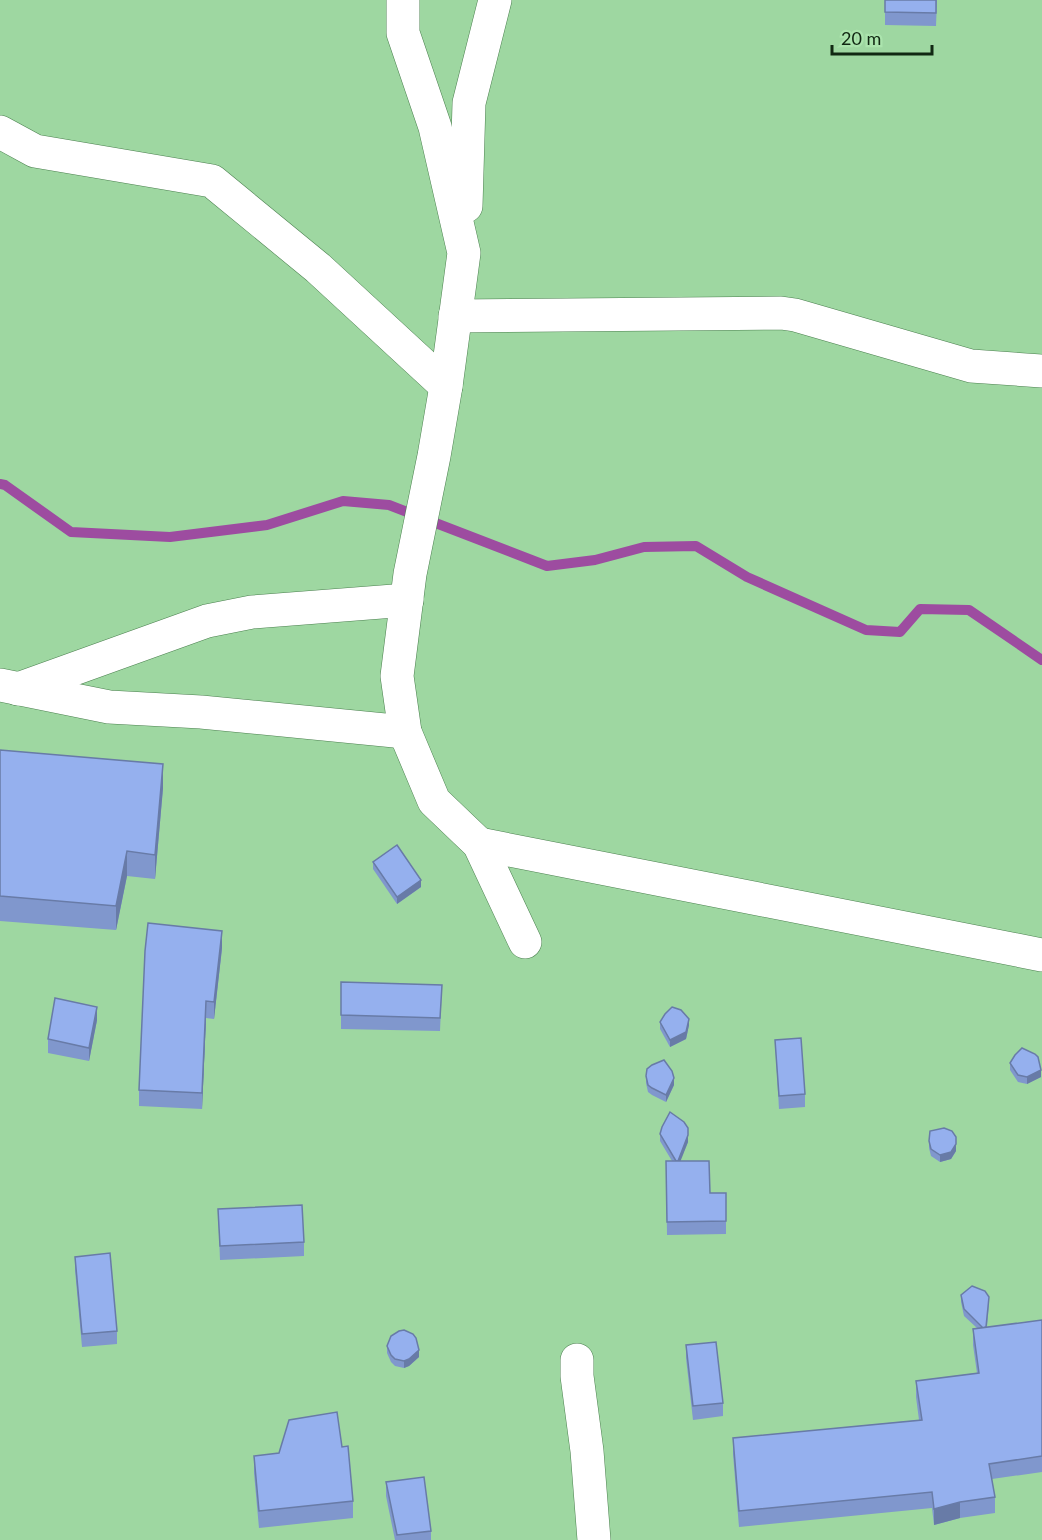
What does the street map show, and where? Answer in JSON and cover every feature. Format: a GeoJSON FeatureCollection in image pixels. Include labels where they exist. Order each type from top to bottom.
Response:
{"type":"FeatureCollection","features":[{"type":"Feature","properties":{"kind":"street"},"geometry":{"type":"LineString","coordinates":[[403,0],[403,33],[435,127],[464,253]]}},
{"type":"Feature","properties":{"kind":"street"},"geometry":{"type":"LineString","coordinates":[[495,0],[469,103],[464,253],[446,386],[409,587],[397,676],[405,732],[434,801],[479,844],[525,942]]}},
{"type":"Feature","properties":{"kind":"street"},"geometry":{"type":"LineString","coordinates":[[0,132],[35,151],[212,181],[318,268],[446,386]]}},
{"type":"Feature","properties":{"kind":"street"},"geometry":{"type":"LineString","coordinates":[[455,316],[781,312],[971,366],[1042,371]]}},
{"type":"Feature","properties":{"kind":"street"},"geometry":{"type":"LineString","coordinates":[[9,687],[207,621],[409,587]]}},
{"type":"Feature","properties":{"kind":"street"},"geometry":{"type":"LineString","coordinates":[[9,687],[109,707],[201,712],[405,732]]}},
{"type":"Feature","properties":{"kind":"street"},"geometry":{"type":"LineString","coordinates":[[479,844],[1042,955]]}},
{"type":"Feature","properties":{"kind":"street"},"geometry":{"type":"LineString","coordinates":[[577,1360],[576,1376],[587,1451],[594,1540]]}},
{"type":"Feature","properties":{"kind":"building"},"geometry":{"type":"Polygon","coordinates":[[[885,0],[936,0],[936,13],[885,12],[885,0]]]}},
{"type":"Feature","properties":{"kind":"building"},"geometry":{"type":"Polygon","coordinates":[[[0,750],[163,764],[155,855],[127,851],[116,906],[0,896],[0,750]]]}},
{"type":"Feature","properties":{"kind":"building"},"geometry":{"type":"Polygon","coordinates":[[[397,845],[421,880],[397,897],[373,862],[397,845]]]}},
{"type":"Feature","properties":{"kind":"building"},"geometry":{"type":"Polygon","coordinates":[[[148,923],[222,931],[214,1002],[206,1001],[202,1093],[139,1090],[148,923]]]}},
{"type":"Feature","properties":{"kind":"building"},"geometry":{"type":"Polygon","coordinates":[[[341,982],[442,985],[440,1018],[341,1015],[341,982]]]}},
{"type":"Feature","properties":{"kind":"building"},"geometry":{"type":"Polygon","coordinates":[[[55,998],[97,1007],[89,1048],[48,1039],[55,998]]]}},
{"type":"Feature","properties":{"kind":"building"},"geometry":{"type":"Polygon","coordinates":[[[672,1007],[681,1010],[689,1019],[686,1032],[670,1040],[660,1022],[672,1007]]]}},
{"type":"Feature","properties":{"kind":"building"},"geometry":{"type":"Polygon","coordinates":[[[801,1038],[805,1094],[779,1096],[775,1040],[801,1038]]]}},
{"type":"Feature","properties":{"kind":"building"},"geometry":{"type":"Polygon","coordinates":[[[1022,1048],[1038,1057],[1041,1070],[1027,1077],[1018,1075],[1010,1063],[1022,1048]]]}},
{"type":"Feature","properties":{"kind":"building"},"geometry":{"type":"Polygon","coordinates":[[[664,1060],[674,1078],[666,1095],[648,1085],[646,1076],[647,1069],[664,1060]]]}},
{"type":"Feature","properties":{"kind":"building"},"geometry":{"type":"Polygon","coordinates":[[[670,1112],[684,1122],[688,1128],[688,1135],[678,1161],[660,1134],[670,1112]]]}},
{"type":"Feature","properties":{"kind":"building"},"geometry":{"type":"Polygon","coordinates":[[[944,1128],[952,1131],[956,1137],[956,1144],[951,1152],[940,1155],[931,1149],[930,1131],[944,1128]]]}},
{"type":"Feature","properties":{"kind":"building"},"geometry":{"type":"Polygon","coordinates":[[[666,1161],[709,1161],[710,1193],[726,1193],[726,1221],[667,1222],[666,1161]]]}},
{"type":"Feature","properties":{"kind":"building"},"geometry":{"type":"Polygon","coordinates":[[[302,1205],[304,1242],[220,1246],[218,1209],[302,1205]]]}},
{"type":"Feature","properties":{"kind":"building"},"geometry":{"type":"Polygon","coordinates":[[[110,1253],[117,1331],[82,1334],[75,1257],[110,1253]]]}},
{"type":"Feature","properties":{"kind":"building"},"geometry":{"type":"Polygon","coordinates":[[[972,1286],[985,1291],[989,1297],[986,1327],[983,1328],[964,1309],[961,1295],[972,1286]]]}},
{"type":"Feature","properties":{"kind":"building"},"geometry":{"type":"Polygon","coordinates":[[[1042,1320],[1042,1456],[989,1464],[995,1497],[960,1502],[934,1509],[932,1492],[739,1511],[733,1438],[922,1420],[916,1381],[979,1373],[973,1329],[1042,1320]]]}},
{"type":"Feature","properties":{"kind":"building"},"geometry":{"type":"Polygon","coordinates":[[[404,1330],[416,1338],[419,1350],[404,1361],[395,1359],[387,1346],[391,1336],[404,1330]]]}},
{"type":"Feature","properties":{"kind":"building"},"geometry":{"type":"Polygon","coordinates":[[[716,1342],[723,1403],[693,1406],[686,1345],[716,1342]]]}},
{"type":"Feature","properties":{"kind":"building"},"geometry":{"type":"Polygon","coordinates":[[[337,1412],[342,1447],[348,1446],[353,1501],[259,1511],[254,1456],[279,1453],[289,1420],[337,1412]]]}},
{"type":"Feature","properties":{"kind":"building"},"geometry":{"type":"Polygon","coordinates":[[[424,1477],[431,1531],[397,1535],[386,1482],[424,1477]]]}},
{"type":"Feature","properties":{"kind":"waterway"},"geometry":{"type":"LineString","coordinates":[[0,484],[5,485],[71,532],[170,537],[267,525],[343,501],[389,505],[547,566],[595,560],[644,547],[696,546],[747,577],[866,630],[900,632],[920,609],[969,610],[1042,660]]}}]}
